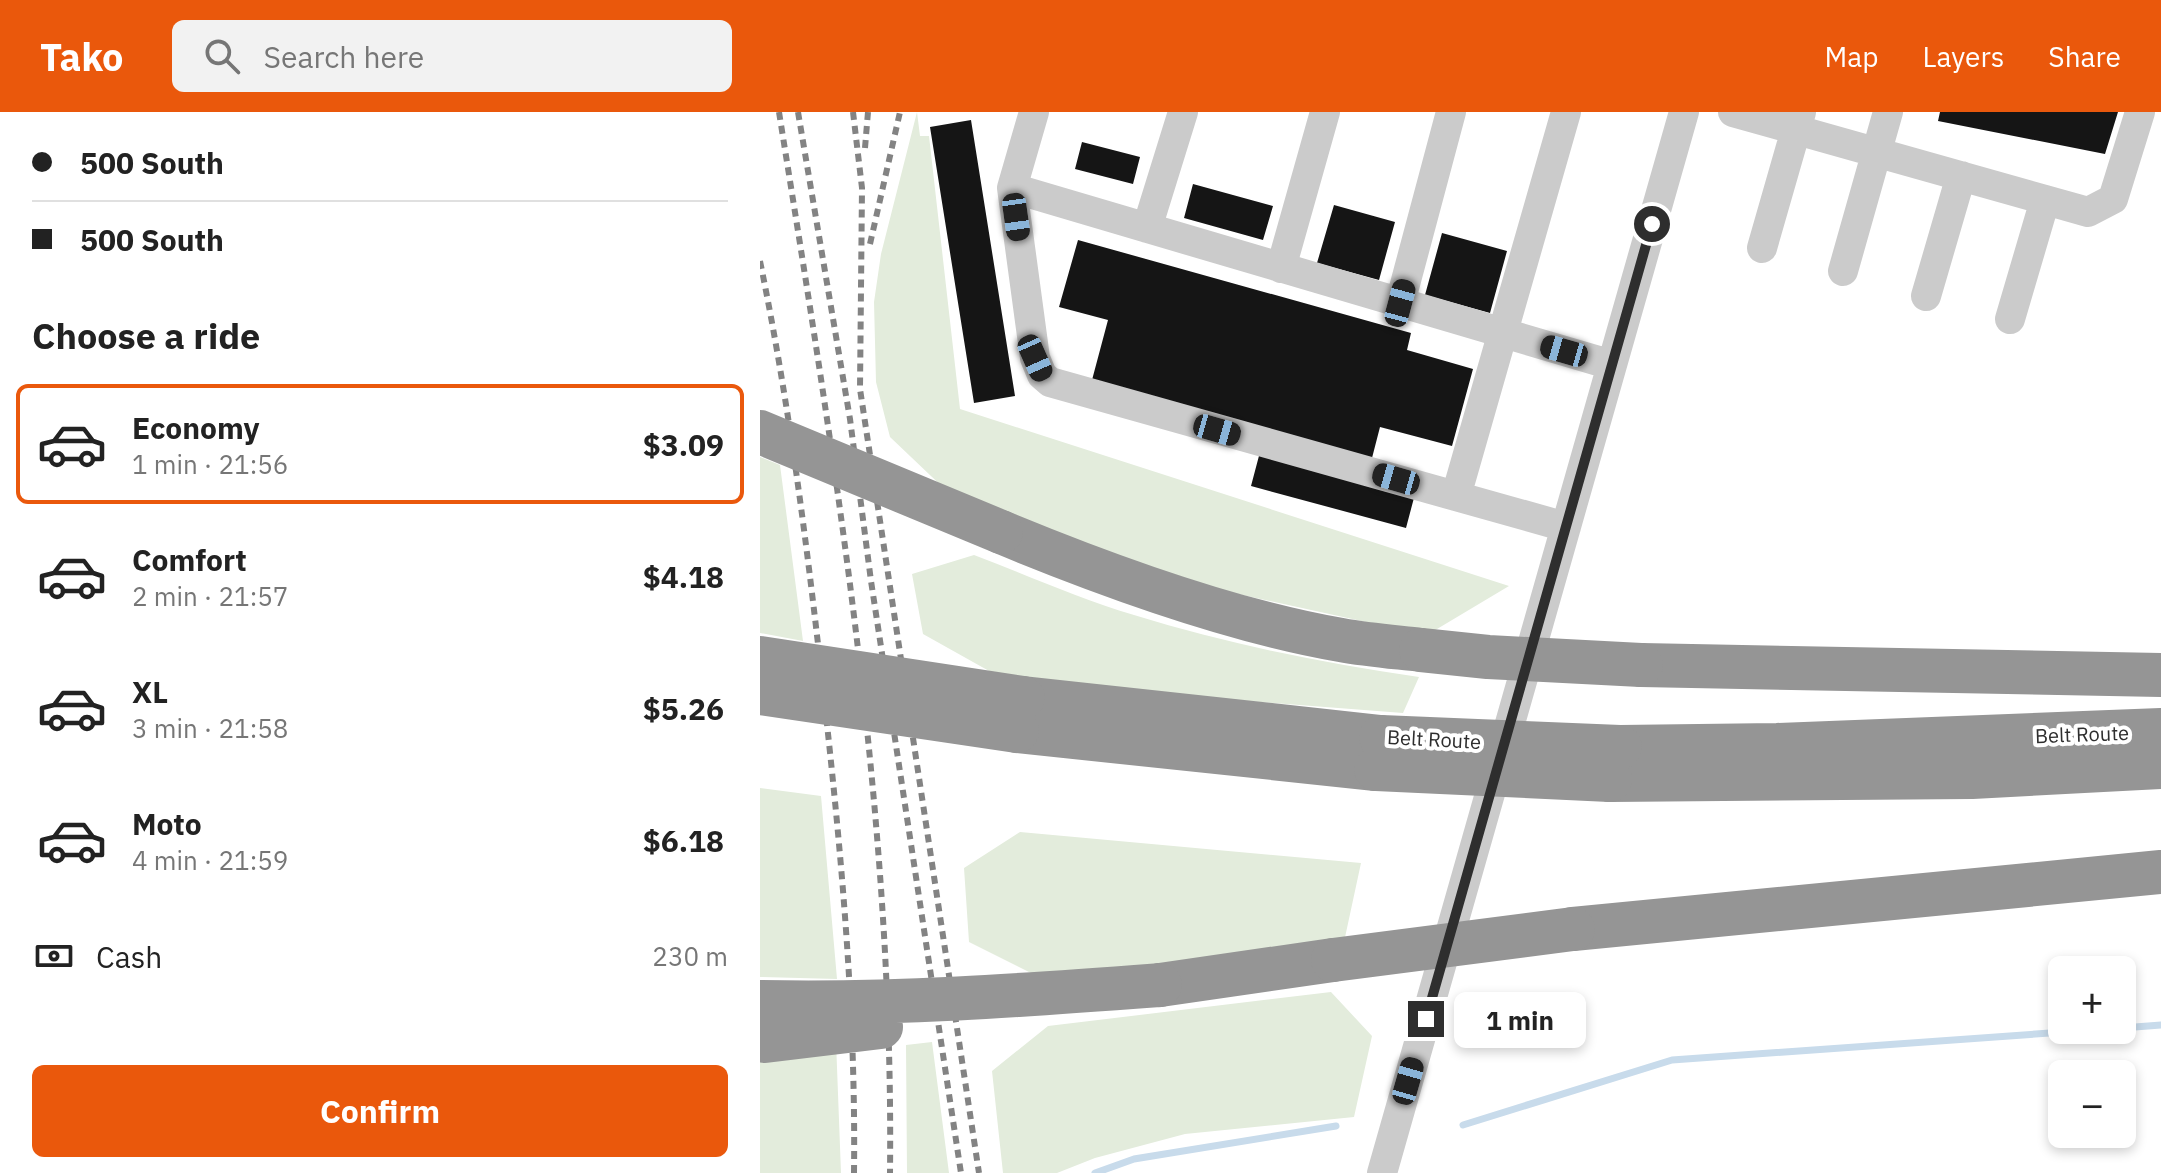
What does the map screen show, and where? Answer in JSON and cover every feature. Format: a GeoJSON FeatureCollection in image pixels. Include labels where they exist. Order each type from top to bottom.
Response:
{"type":"FeatureCollection","features":[{"type":"Feature","properties":{"kind":"highway"},"geometry":{"type":"LineString","coordinates":[[760,432],[1001,532],[1115,575],[1249,617],[1340,640],[1488,657],[1641,665],[2161,675]]}},
{"type":"Feature","properties":{"kind":"highway","name":"Belt Route"},"geometry":{"type":"LineString","coordinates":[[760,658],[1020,715]]}},
{"type":"Feature","properties":{"kind":"highway","name":"Belt Route"},"geometry":{"type":"LineString","coordinates":[[760,693],[1020,715],[1379,753],[1972,777],[2161,767]]}},
{"type":"Feature","properties":{"kind":"highway","name":"Belt Route"},"geometry":{"type":"LineString","coordinates":[[1615,764],[1777,745],[2161,730]]}},
{"type":"Feature","properties":{"kind":"highway"},"geometry":{"type":"LineString","coordinates":[[762,1028],[858,1004],[960,1000],[1160,985],[1573,929],[2161,872]]}},
{"type":"Feature","properties":{"kind":"street"},"geometry":{"type":"LineString","coordinates":[[1034,112],[1012,188],[1035,358],[1042,375],[1050,382],[1566,527]]}},
{"type":"Feature","properties":{"kind":"street"},"geometry":{"type":"LineString","coordinates":[[1147,228],[1183,112]]}},
{"type":"Feature","properties":{"kind":"street"},"geometry":{"type":"LineString","coordinates":[[1281,268],[1325,112]]}},
{"type":"Feature","properties":{"kind":"street"},"geometry":{"type":"LineString","coordinates":[[1400,303],[1451,112]]}},
{"type":"Feature","properties":{"kind":"street"},"geometry":{"type":"LineString","coordinates":[[1456,496],[1566,112]]}},
{"type":"Feature","properties":{"kind":"street"},"geometry":{"type":"LineString","coordinates":[[1382,1173],[1684,112]]}},
{"type":"Feature","properties":{"kind":"street"},"geometry":{"type":"LineString","coordinates":[[1733,112],[1799,121],[1877,153],[2088,212],[2113,199],[2140,112]]}},
{"type":"Feature","properties":{"kind":"street"},"geometry":{"type":"LineString","coordinates":[[1843,271],[1888,112]]}},
{"type":"Feature","properties":{"kind":"street"},"geometry":{"type":"LineString","coordinates":[[1762,248],[1799,121]]}},
{"type":"Feature","properties":{"kind":"street"},"geometry":{"type":"LineString","coordinates":[[1926,296],[1961,176]]}},
{"type":"Feature","properties":{"kind":"street"},"geometry":{"type":"LineString","coordinates":[[1012,188],[1612,365]]}},
{"type":"Feature","properties":{"kind":"street"},"geometry":{"type":"LineString","coordinates":[[2010,319],[2045,200]]}},
{"type":"Feature","properties":{"kind":"green space"},"geometry":{"type":"Polygon","coordinates":[[[917,112],[920,136],[929,136],[960,409],[1509,586],[1432,632],[1366,622],[1197,585],[952,496],[890,437],[876,382],[874,302],[881,254],[917,112]]]}},
{"type":"Feature","properties":{"kind":"green space"},"geometry":{"type":"Polygon","coordinates":[[[760,457],[780,465],[803,641],[760,633],[760,457]]]}},
{"type":"Feature","properties":{"kind":"green space"},"geometry":{"type":"Polygon","coordinates":[[[974,555],[1094,602],[1205,635],[1275,652],[1419,677],[1403,713],[1208,698],[998,676],[923,634],[912,574],[974,555]]]}},
{"type":"Feature","properties":{"kind":"green space"},"geometry":{"type":"Polygon","coordinates":[[[760,788],[821,796],[837,979],[760,977],[760,788]]]}},
{"type":"Feature","properties":{"kind":"green space"},"geometry":{"type":"Polygon","coordinates":[[[1020,832],[1361,863],[1344,942],[1045,980],[969,942],[964,868],[1020,832]]]}},
{"type":"Feature","properties":{"kind":"green space"},"geometry":{"type":"Polygon","coordinates":[[[1331,992],[1372,1036],[1354,1117],[1185,1134],[1095,1158],[1057,1173],[1003,1173],[992,1071],[1048,1026],[1331,992]]]}},
{"type":"Feature","properties":{"kind":"green space"},"geometry":{"type":"Polygon","coordinates":[[[836,1041],[841,1173],[760,1173],[760,1051],[836,1041]]]}},
{"type":"Feature","properties":{"kind":"green space"},"geometry":{"type":"Polygon","coordinates":[[[932,1042],[949,1173],[907,1173],[906,1045],[932,1042]]]}},
{"type":"Feature","properties":{"kind":"building"},"geometry":{"type":"Polygon","coordinates":[[[1940,112],[2118,112],[2105,154],[1938,121],[1940,112]]]}},
{"type":"Feature","properties":{"kind":"building"},"geometry":{"type":"Polygon","coordinates":[[[971,120],[1015,396],[974,403],[930,127],[971,120]]]}},
{"type":"Feature","properties":{"kind":"building"},"geometry":{"type":"Polygon","coordinates":[[[1082,142],[1140,157],[1133,184],[1075,169],[1082,142]]]}},
{"type":"Feature","properties":{"kind":"building"},"geometry":{"type":"Polygon","coordinates":[[[1193,184],[1273,206],[1263,240],[1184,218],[1193,184]]]}},
{"type":"Feature","properties":{"kind":"building"},"geometry":{"type":"Polygon","coordinates":[[[1334,205],[1395,222],[1379,280],[1317,263],[1334,205]]]}},
{"type":"Feature","properties":{"kind":"building"},"geometry":{"type":"Polygon","coordinates":[[[1442,233],[1507,251],[1490,313],[1425,295],[1442,233]]]}},
{"type":"Feature","properties":{"kind":"building"},"geometry":{"type":"Polygon","coordinates":[[[1078,240],[1411,333],[1407,350],[1473,369],[1452,446],[1380,427],[1372,458],[1092,380],[1108,320],[1059,307],[1078,240]]]}},
{"type":"Feature","properties":{"kind":"building"},"geometry":{"type":"Polygon","coordinates":[[[1260,452],[1415,494],[1406,528],[1251,486],[1260,452]]]}},
{"type":"Feature","properties":{"kind":"waterway"},"geometry":{"type":"LineString","coordinates":[[2136,1027],[2161,1025]]}},
{"type":"Feature","properties":{"kind":"waterway"},"geometry":{"type":"LineString","coordinates":[[1463,1125],[1672,1060],[2048,1033]]}},
{"type":"Feature","properties":{"kind":"waterway"},"geometry":{"type":"LineString","coordinates":[[1095,1173],[1134,1159],[1336,1126]]}},
{"type":"Feature","properties":{"kind":"railway"},"geometry":{"type":"LineString","coordinates":[[779,112],[840,508],[871,773],[889,1040],[890,1173]]}},
{"type":"Feature","properties":{"kind":"railway"},"geometry":{"type":"LineString","coordinates":[[798,112],[850,419],[871,581],[961,1173]]}},
{"type":"Feature","properties":{"kind":"railway"},"geometry":{"type":"LineString","coordinates":[[853,112],[862,188],[860,389],[979,1173]]}},
{"type":"Feature","properties":{"kind":"railway"},"geometry":{"type":"LineString","coordinates":[[865,148],[868,112]]}},
{"type":"Feature","properties":{"kind":"railway"},"geometry":{"type":"LineString","coordinates":[[870,244],[900,112]]}},
{"type":"Feature","properties":{"kind":"railway"},"geometry":{"type":"LineString","coordinates":[[760,261],[796,474],[830,748],[850,991],[854,1173]]}},
{"type":"Feature","properties":{"kind":"route"},"geometry":{"type":"LineString","coordinates":[[1426,1019],[1652,224]]}}]}
